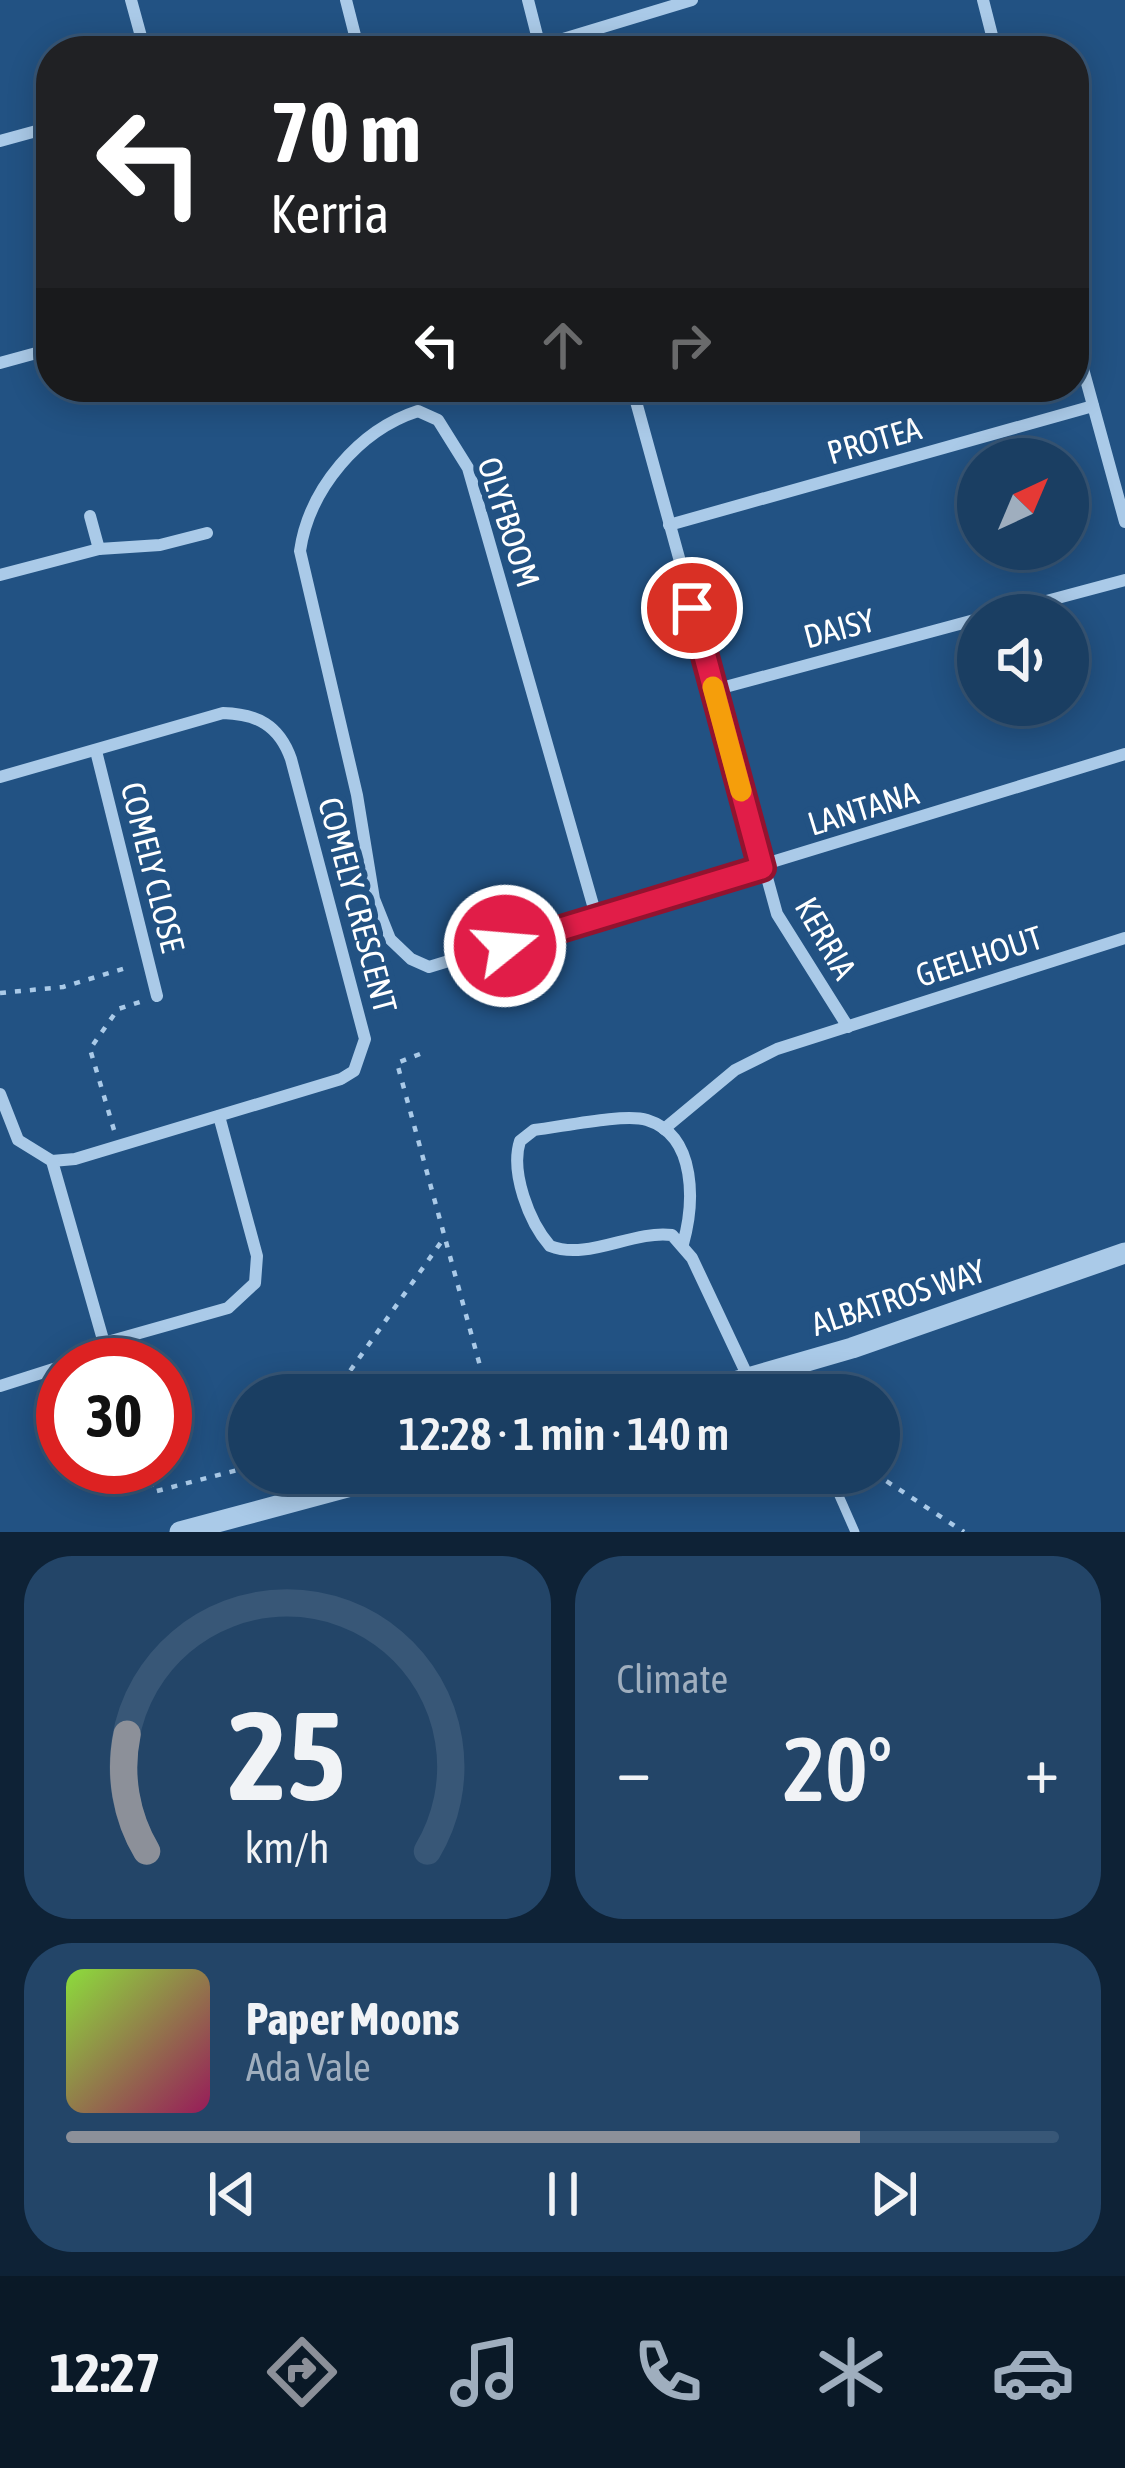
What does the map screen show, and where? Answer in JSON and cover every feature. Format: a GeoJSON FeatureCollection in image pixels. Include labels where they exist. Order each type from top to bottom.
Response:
{"type":"FeatureCollection","features":[{"type":"Feature","properties":{"kind":"street"},"geometry":{"type":"LineString","coordinates":[[131,0],[141,36]]}},
{"type":"Feature","properties":{"kind":"street"},"geometry":{"type":"LineString","coordinates":[[346,0],[355,36]]}},
{"type":"Feature","properties":{"kind":"street"},"geometry":{"type":"LineString","coordinates":[[528,0],[538,36]]}},
{"type":"Feature","properties":{"kind":"street"},"geometry":{"type":"LineString","coordinates":[[579,36],[692,0]]}},
{"type":"Feature","properties":{"kind":"street"},"geometry":{"type":"LineString","coordinates":[[983,0],[993,36]]}},
{"type":"Feature","properties":{"kind":"street"},"geometry":{"type":"LineString","coordinates":[[0,141],[36,131]]}},
{"type":"Feature","properties":{"kind":"street"},"geometry":{"type":"LineString","coordinates":[[0,363],[36,353]]}},
{"type":"Feature","properties":{"kind":"street"},"geometry":{"type":"LineString","coordinates":[[1089,388],[1125,522]]}},
{"type":"Feature","properties":{"kind":"street","name":"KERRIA"},"geometry":{"type":"LineString","coordinates":[[636,402],[777,914],[848,1027]]}},
{"type":"Feature","properties":{"kind":"street","name":"PROTEA"},"geometry":{"type":"LineString","coordinates":[[669,526],[1094,406]]}},
{"type":"Feature","properties":{"kind":"street","name":"OLYFBOOM"},"geometry":{"type":"LineString","coordinates":[[411,959],[390,938],[374,898],[357,795],[300,551],[304,522],[319,491],[388,420],[418,411],[438,419],[468,468],[597,919]]}},
{"type":"Feature","properties":{"kind":"street"},"geometry":{"type":"LineString","coordinates":[[90,516],[99,549]]}},
{"type":"Feature","properties":{"kind":"street"},"geometry":{"type":"LineString","coordinates":[[0,575],[99,549],[160,544],[207,533]]}},
{"type":"Feature","properties":{"kind":"street"},"geometry":{"type":"LineString","coordinates":[[1073,594],[1125,580]]}},
{"type":"Feature","properties":{"kind":"street","name":"DAISY"},"geometry":{"type":"LineString","coordinates":[[714,690],[957,625]]}},
{"type":"Feature","properties":{"kind":"street","name":"COMELY CRESCENT"},"geometry":{"type":"LineString","coordinates":[[0,777],[223,713],[247,713],[277,732],[291,759],[363,1026],[363,1054],[353,1071],[341,1079],[52,1161]]}},
{"type":"Feature","properties":{"kind":"street","name":"COMELY CLOSE"},"geometry":{"type":"LineString","coordinates":[[96,751],[157,997]]}},
{"type":"Feature","properties":{"kind":"street","name":"LANTANA"},"geometry":{"type":"LineString","coordinates":[[411,959],[429,967],[597,919],[1125,754]]}},
{"type":"Feature","properties":{"kind":"street","name":"GEELHOUT"},"geometry":{"type":"LineString","coordinates":[[664,1129],[736,1070],[777,1049],[1125,938]]}},
{"type":"Feature","properties":{"kind":"street"},"geometry":{"type":"LineString","coordinates":[[0,1094],[18,1140],[52,1161],[103,1338]]}},
{"type":"Feature","properties":{"kind":"street"},"geometry":{"type":"LineString","coordinates":[[122,1338],[229,1308],[255,1283],[257,1256],[219,1116]]}},
{"type":"Feature","properties":{"kind":"street"},"geometry":{"type":"LineString","coordinates":[[683,1244],[692,1191],[681,1149],[664,1129],[644,1118],[534,1130],[520,1141],[517,1163],[531,1219],[550,1246],[574,1251],[656,1233],[672,1235],[683,1244],[746,1374]]}},
{"type":"Feature","properties":{"kind":"street","name":"ALBATROS WAY"},"geometry":{"type":"LineString","coordinates":[[765,1374],[1125,1253]]}},
{"type":"Feature","properties":{"kind":"street"},"geometry":{"type":"LineString","coordinates":[[0,1386],[36,1374]]}},
{"type":"Feature","properties":{"kind":"street"},"geometry":{"type":"LineString","coordinates":[[180,1532],[321,1494]]}},
{"type":"Feature","properties":{"kind":"lane"},"geometry":{"type":"LineString","coordinates":[[789,1367],[792,1374]]}},
{"type":"Feature","properties":{"kind":"lane"},"geometry":{"type":"LineString","coordinates":[[838,1494],[855,1532]]}},
{"type":"Feature","properties":{"kind":"path"},"geometry":{"type":"LineString","coordinates":[[0,993],[63,987],[150,961]]}},
{"type":"Feature","properties":{"kind":"path"},"geometry":{"type":"LineString","coordinates":[[118,1009],[90,1049],[118,1146]]}},
{"type":"Feature","properties":{"kind":"path"},"geometry":{"type":"LineString","coordinates":[[420,1054],[398,1064],[482,1374]]}},
{"type":"Feature","properties":{"kind":"path"},"geometry":{"type":"LineString","coordinates":[[348,1374],[444,1238]]}},
{"type":"Feature","properties":{"kind":"path"},"geometry":{"type":"LineString","coordinates":[[192,1482],[228,1472]]}},
{"type":"Feature","properties":{"kind":"path"},"geometry":{"type":"LineString","coordinates":[[900,1490],[964,1532]]}},
{"type":"Feature","properties":{"kind":"slow traffic"},"geometry":{"type":"LineString","coordinates":[[713,687],[741,791]]}},
{"type":"Feature","properties":{"kind":"route"},"geometry":{"type":"LineString","coordinates":[[505,946],[762,868],[692,608]]}}]}
